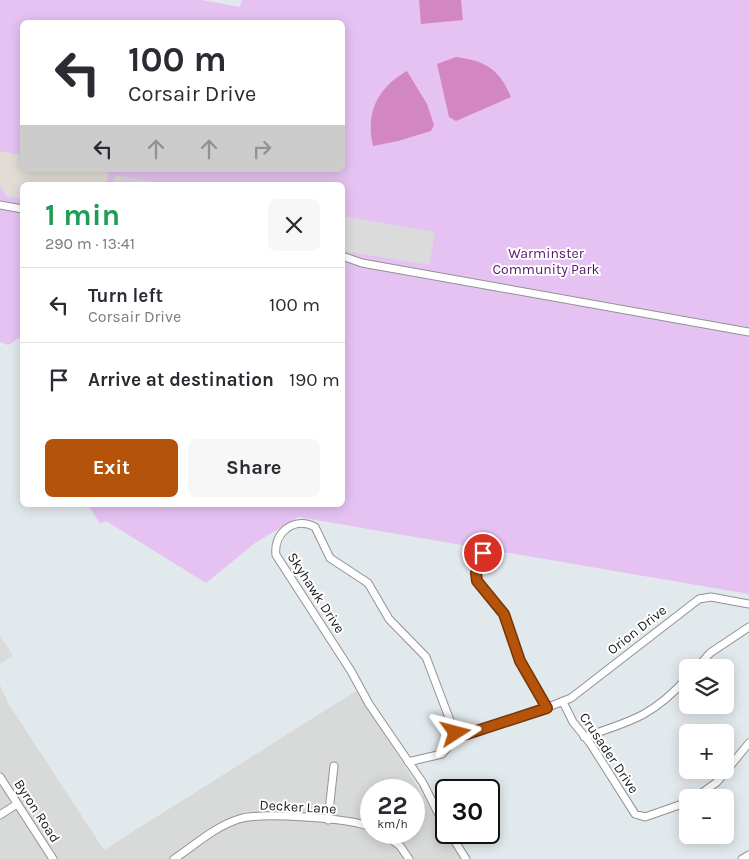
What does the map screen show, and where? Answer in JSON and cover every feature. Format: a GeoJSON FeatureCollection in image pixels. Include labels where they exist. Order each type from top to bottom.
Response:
{"type":"FeatureCollection","features":[{"type":"Feature","properties":{"kind":"street"},"geometry":{"type":"LineString","coordinates":[[0,205],[20,208]]}},
{"type":"Feature","properties":{"kind":"street"},"geometry":{"type":"LineString","coordinates":[[345,257],[362,263]]}},
{"type":"Feature","properties":{"kind":"street"},"geometry":{"type":"LineString","coordinates":[[345,262],[362,263],[749,332]]}},
{"type":"Feature","properties":{"kind":"street","name":"Skyhawk Drive"},"geometry":{"type":"LineString","coordinates":[[435,808],[414,771],[369,704],[351,671],[276,555],[276,541],[288,527],[299,524],[315,527],[333,561],[368,583],[389,619],[426,657],[450,722],[458,734]]}},
{"type":"Feature","properties":{"kind":"street"},"geometry":{"type":"LineString","coordinates":[[408,762],[442,754],[458,734],[464,735],[547,708],[520,661],[504,614],[477,581],[476,573],[483,553]]}},
{"type":"Feature","properties":{"kind":"street","name":"Orion Drive"},"geometry":{"type":"LineString","coordinates":[[547,708],[571,698],[699,599],[711,597],[749,604]]}},
{"type":"Feature","properties":{"kind":"street"},"geometry":{"type":"LineString","coordinates":[[704,659],[710,653],[749,627]]}},
{"type":"Feature","properties":{"kind":"street"},"geometry":{"type":"LineString","coordinates":[[584,737],[637,720],[670,697],[679,688]]}},
{"type":"Feature","properties":{"kind":"street","name":"Crusader Drive"},"geometry":{"type":"LineString","coordinates":[[563,702],[572,722],[638,816],[645,817],[679,805]]}},
{"type":"Feature","properties":{"kind":"street"},"geometry":{"type":"LineString","coordinates":[[707,789],[717,782],[749,743]]}},
{"type":"Feature","properties":{"kind":"street"},"geometry":{"type":"LineString","coordinates":[[328,820],[334,766]]}},
{"type":"Feature","properties":{"kind":"street","name":"Byron Road"},"geometry":{"type":"LineString","coordinates":[[0,777],[53,859]]}},
{"type":"Feature","properties":{"kind":"street"},"geometry":{"type":"LineString","coordinates":[[0,815],[17,804]]}},
{"type":"Feature","properties":{"kind":"street","name":"Decker Lane"},"geometry":{"type":"LineString","coordinates":[[174,859],[222,826],[240,819],[260,816],[360,824]]}},
{"type":"Feature","properties":{"kind":"street"},"geometry":{"type":"LineString","coordinates":[[397,844],[409,859]]}},
{"type":"Feature","properties":{"kind":"street"},"geometry":{"type":"LineString","coordinates":[[457,844],[466,859]]}},
{"type":"Feature","properties":{"kind":"street"},"geometry":{"type":"LineString","coordinates":[[742,859],[749,854]]}},
{"type":"Feature","properties":{"kind":"shaded area"},"geometry":{"type":"Polygon","coordinates":[[[419,0],[461,0],[463,20],[421,24],[419,0]]]}},
{"type":"Feature","properties":{"kind":"shaded area"},"geometry":{"type":"Polygon","coordinates":[[[456,57],[476,61],[490,68],[502,80],[511,97],[456,121],[449,117],[437,64],[456,57]]]}},
{"type":"Feature","properties":{"kind":"shaded area"},"geometry":{"type":"Polygon","coordinates":[[[407,71],[427,104],[434,125],[431,131],[373,146],[371,123],[376,102],[388,85],[407,71]]]}},
{"type":"Feature","properties":{"kind":"shaded area"},"geometry":{"type":"Polygon","coordinates":[[[0,151],[20,155],[20,172],[109,172],[107,182],[20,182],[20,199],[6,196],[0,186],[0,151]]]}},
{"type":"Feature","properties":{"kind":"shaded area"},"geometry":{"type":"Polygon","coordinates":[[[115,175],[154,182],[114,182],[115,175]]]}},
{"type":"Feature","properties":{"kind":"shaded area"},"geometry":{"type":"Polygon","coordinates":[[[345,216],[435,232],[429,265],[345,251],[345,216]]]}},
{"type":"Feature","properties":{"kind":"shaded area"},"geometry":{"type":"Polygon","coordinates":[[[0,636],[13,655],[0,664],[0,636]]]}},
{"type":"Feature","properties":{"kind":"shaded area"},"geometry":{"type":"Polygon","coordinates":[[[0,685],[8,703],[104,850],[356,691],[412,779],[360,779],[360,844],[425,844],[425,800],[435,816],[435,844],[452,844],[461,859],[0,859],[0,685]]]}},
{"type":"Feature","properties":{"kind":"green space","name":"Warminster Community Park"},"geometry":{"type":"Polygon","coordinates":[[[0,0],[202,0],[240,7],[242,0],[749,0],[749,594],[298,517],[255,543],[206,583],[106,521],[100,524],[89,507],[345,507],[345,182],[20,182],[20,337],[8,345],[0,342],[0,0]]]}},
{"type":"Feature","properties":{"kind":"route"},"geometry":{"type":"LineString","coordinates":[[456,733],[464,735],[547,708],[520,661],[504,614],[475,577],[483,553]]}}]}
